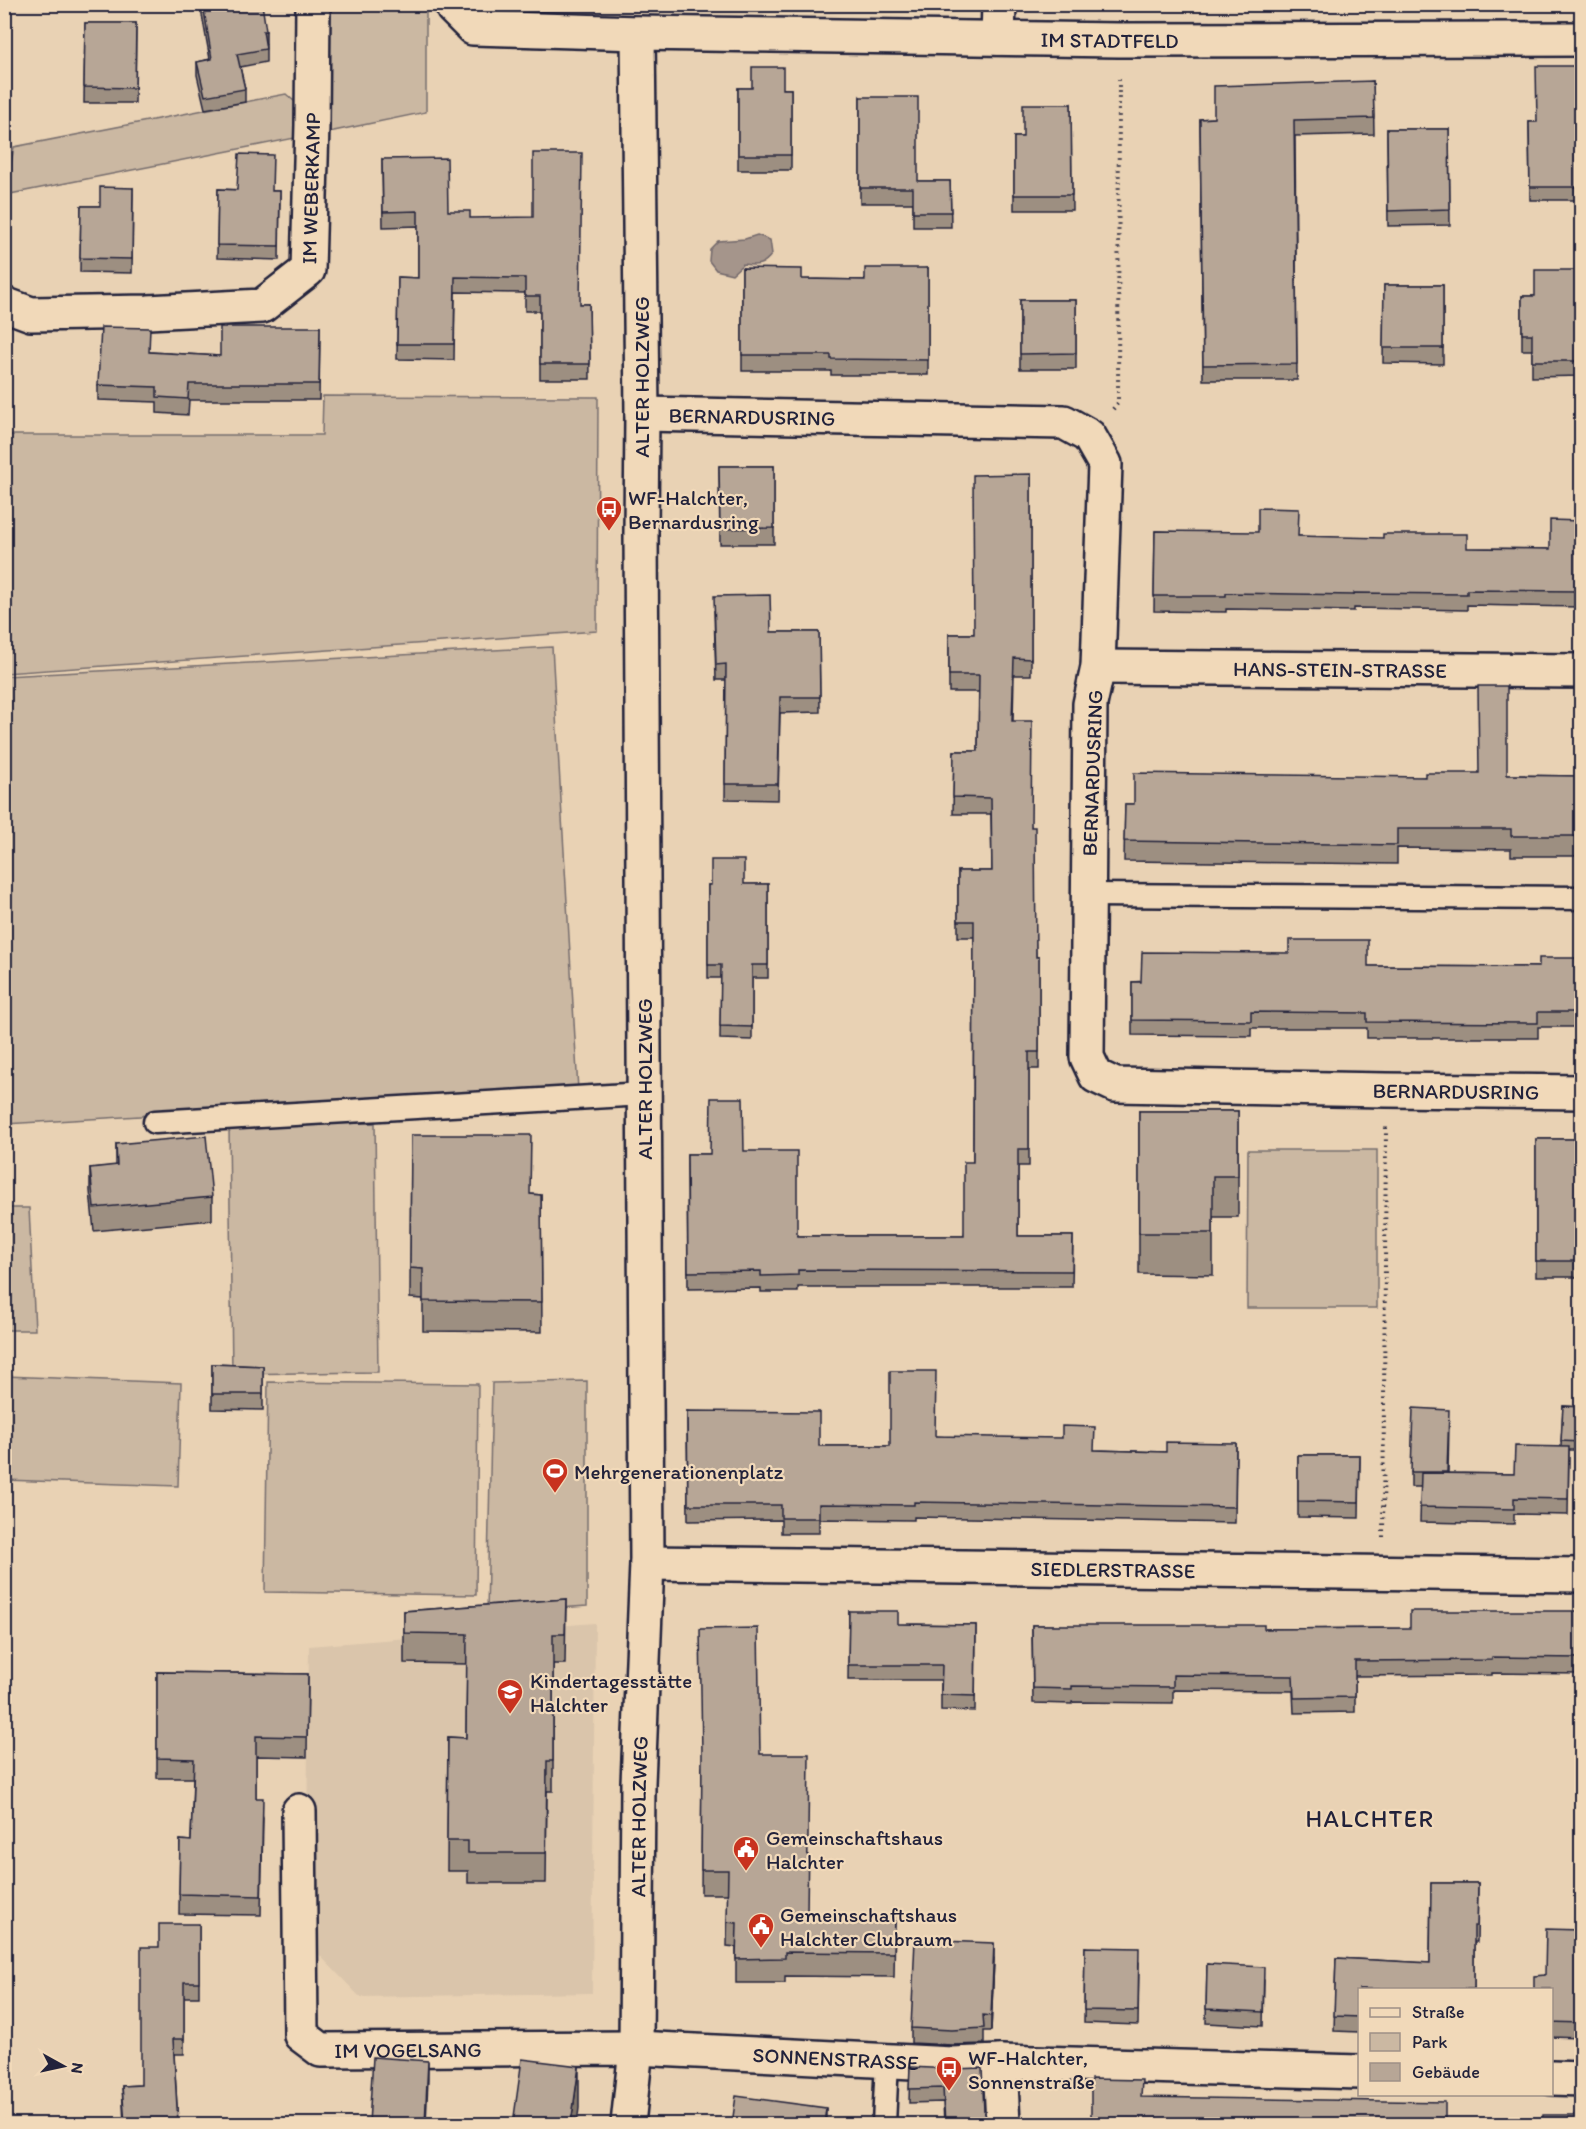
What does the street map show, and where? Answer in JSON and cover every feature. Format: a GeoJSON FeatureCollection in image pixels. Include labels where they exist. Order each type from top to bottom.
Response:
{"type":"FeatureCollection","features":[{"type":"Feature","properties":{"kind":"street","name":"IM WEBERKAMP"},"geometry":{"type":"LineString","coordinates":[[4,304],[30,314],[148,312],[262,306],[308,270],[313,4]]}},
{"type":"Feature","properties":{"kind":"street","name":"IM STADTFELD"},"geometry":{"type":"LineString","coordinates":[[453,4],[453,8],[473,28],[638,33],[1119,40],[1581,39]]}},
{"type":"Feature","properties":{"kind":"street"},"geometry":{"type":"LineString","coordinates":[[998,38],[999,4]]}},
{"type":"Feature","properties":{"kind":"street","name":"ALTER HOLZWEG"},"geometry":{"type":"LineString","coordinates":[[628,2124],[636,2048],[638,1783],[647,1563],[638,33]]}},
{"type":"Feature","properties":{"kind":"street","name":"BERNARDUSRING"},"geometry":{"type":"LineString","coordinates":[[642,414],[1064,422],[1089,436],[1105,464],[1098,667],[1090,704],[1087,1057],[1096,1076],[1115,1085],[1581,1092]]}},
{"type":"Feature","properties":{"kind":"street","name":"HANS-STEIN-STRASSE"},"geometry":{"type":"LineString","coordinates":[[1098,667],[1581,671]]}},
{"type":"Feature","properties":{"kind":"street","name":"SIEDLERSTRASSE"},"geometry":{"type":"LineString","coordinates":[[647,1563],[1581,1575]]}},
{"type":"Feature","properties":{"kind":"street","name":"IM VOGELSANG"},"geometry":{"type":"LineString","coordinates":[[299,1811],[301,2035],[321,2050],[636,2048]]}},
{"type":"Feature","properties":{"kind":"street","name":"SONNENSTRASSE"},"geometry":{"type":"LineString","coordinates":[[636,2048],[952,2064],[1000,2062],[1358,2072]]}},
{"type":"Feature","properties":{"kind":"street"},"geometry":{"type":"LineString","coordinates":[[1000,2062],[1004,2124]]}},
{"type":"Feature","properties":{"kind":"street"},"geometry":{"type":"LineString","coordinates":[[1553,2078],[1581,2079]]}},
{"type":"Feature","properties":{"kind":"lane"},"geometry":{"type":"LineString","coordinates":[[1088,894],[1581,898]]}},
{"type":"Feature","properties":{"kind":"lane"},"geometry":{"type":"LineString","coordinates":[[155,1122],[644,1094]]}},
{"type":"Feature","properties":{"kind":"lane"},"geometry":{"type":"LineString","coordinates":[[884,2124],[888,2061]]}},
{"type":"Feature","properties":{"kind":"path"},"geometry":{"type":"LineString","coordinates":[[1089,436],[1118,403],[1119,40]]}},
{"type":"Feature","properties":{"kind":"path"},"geometry":{"type":"LineString","coordinates":[[1382,1573],[1386,1090]]}},
{"type":"Feature","properties":{"kind":"shaded area"},"geometry":{"type":"Polygon","coordinates":[[[757,235],[770,240],[772,254],[763,263],[743,264],[732,274],[716,270],[709,261],[710,249],[718,241],[745,239],[757,235]]]}},
{"type":"Feature","properties":{"kind":"shaded area"},"geometry":{"type":"Polygon","coordinates":[[[595,1623],[592,1993],[360,1997],[306,1941],[309,1646],[595,1623]]]}},
{"type":"Feature","properties":{"kind":"green space"},"geometry":{"type":"Polygon","coordinates":[[[324,5],[426,5],[426,112],[324,133],[324,5]]]}},
{"type":"Feature","properties":{"kind":"green space"},"geometry":{"type":"Polygon","coordinates":[[[286,94],[295,102],[295,138],[5,195],[14,147],[286,94]]]}},
{"type":"Feature","properties":{"kind":"green space"},"geometry":{"type":"Polygon","coordinates":[[[323,396],[598,397],[597,631],[5,673],[5,435],[322,435],[323,396]]]}},
{"type":"Feature","properties":{"kind":"green space"},"geometry":{"type":"Polygon","coordinates":[[[552,647],[578,1090],[5,1124],[5,676],[552,647]]]}},
{"type":"Feature","properties":{"kind":"green space"},"geometry":{"type":"Polygon","coordinates":[[[375,1123],[378,1372],[232,1374],[229,1125],[375,1123]]]}},
{"type":"Feature","properties":{"kind":"green space"},"geometry":{"type":"Polygon","coordinates":[[[1248,1150],[1377,1150],[1377,1308],[1247,1308],[1248,1150]]]}},
{"type":"Feature","properties":{"kind":"green space"},"geometry":{"type":"Polygon","coordinates":[[[5,1208],[29,1208],[35,1330],[5,1330],[5,1208]]]}},
{"type":"Feature","properties":{"kind":"green space"},"geometry":{"type":"Polygon","coordinates":[[[5,1376],[181,1383],[178,1486],[5,1480],[5,1376]]]}},
{"type":"Feature","properties":{"kind":"green space"},"geometry":{"type":"Polygon","coordinates":[[[587,1381],[587,1606],[487,1613],[492,1383],[587,1381]]]}},
{"type":"Feature","properties":{"kind":"green space"},"geometry":{"type":"Polygon","coordinates":[[[268,1382],[478,1384],[476,1595],[265,1592],[268,1382]]]}},
{"type":"Feature","properties":{"kind":"building"},"geometry":{"type":"Polygon","coordinates":[[[203,4],[262,4],[266,49],[237,54],[245,89],[205,96],[197,62],[212,59],[203,4]]]}},
{"type":"Feature","properties":{"kind":"building"},"geometry":{"type":"Polygon","coordinates":[[[85,23],[136,23],[135,88],[84,87],[85,23]]]}},
{"type":"Feature","properties":{"kind":"building"},"geometry":{"type":"Polygon","coordinates":[[[1536,66],[1581,66],[1581,187],[1530,187],[1529,122],[1537,122],[1536,66]]]}},
{"type":"Feature","properties":{"kind":"building"},"geometry":{"type":"Polygon","coordinates":[[[752,67],[783,67],[783,89],[791,89],[791,155],[738,155],[738,88],[752,88],[752,67]]]}},
{"type":"Feature","properties":{"kind":"building"},"geometry":{"type":"Polygon","coordinates":[[[1373,81],[1374,118],[1294,120],[1297,364],[1203,365],[1200,119],[1214,118],[1214,86],[1373,81]]]}},
{"type":"Feature","properties":{"kind":"building"},"geometry":{"type":"Polygon","coordinates":[[[860,97],[918,97],[918,181],[950,181],[951,212],[913,212],[913,188],[860,188],[860,97]]]}},
{"type":"Feature","properties":{"kind":"building"},"geometry":{"type":"Polygon","coordinates":[[[1023,104],[1071,104],[1072,195],[1014,195],[1014,137],[1023,137],[1023,104]]]}},
{"type":"Feature","properties":{"kind":"building"},"geometry":{"type":"Polygon","coordinates":[[[1387,129],[1449,129],[1450,209],[1388,211],[1387,129]]]}},
{"type":"Feature","properties":{"kind":"building"},"geometry":{"type":"Polygon","coordinates":[[[533,153],[582,153],[580,304],[589,304],[590,364],[540,364],[540,296],[525,296],[525,278],[455,277],[454,344],[397,344],[398,277],[418,278],[418,211],[383,212],[382,159],[447,158],[448,211],[470,211],[470,218],[533,217],[533,153]]]}},
{"type":"Feature","properties":{"kind":"building"},"geometry":{"type":"Polygon","coordinates":[[[239,154],[273,155],[272,191],[280,191],[279,246],[217,245],[218,189],[237,190],[239,154]]]}},
{"type":"Feature","properties":{"kind":"building"},"geometry":{"type":"Polygon","coordinates":[[[100,187],[133,188],[132,259],[80,258],[81,206],[100,206],[100,187]]]}},
{"type":"Feature","properties":{"kind":"building"},"geometry":{"type":"Polygon","coordinates":[[[742,268],[802,269],[802,279],[865,280],[865,268],[928,268],[928,360],[831,359],[831,355],[742,355],[742,268]]]}},
{"type":"Feature","properties":{"kind":"building"},"geometry":{"type":"Polygon","coordinates":[[[1535,270],[1581,270],[1581,361],[1532,361],[1532,334],[1522,334],[1522,296],[1535,296],[1535,270]]]}},
{"type":"Feature","properties":{"kind":"building"},"geometry":{"type":"Polygon","coordinates":[[[1384,285],[1443,285],[1443,348],[1383,348],[1384,285]]]}},
{"type":"Feature","properties":{"kind":"building"},"geometry":{"type":"Polygon","coordinates":[[[1020,300],[1076,300],[1076,353],[1020,354],[1020,300]]]}},
{"type":"Feature","properties":{"kind":"building"},"geometry":{"type":"Polygon","coordinates":[[[101,327],[150,328],[149,352],[220,356],[220,327],[320,327],[319,384],[189,384],[188,399],[157,397],[157,387],[98,385],[101,327]]]}},
{"type":"Feature","properties":{"kind":"building"},"geometry":{"type":"Polygon","coordinates":[[[719,466],[774,466],[774,528],[720,529],[719,466]]]}},
{"type":"Feature","properties":{"kind":"building"},"geometry":{"type":"Polygon","coordinates":[[[1031,474],[1031,659],[1014,658],[1012,721],[1032,721],[1031,827],[1035,827],[1039,1052],[1029,1052],[1029,1149],[1018,1149],[1018,1236],[1073,1236],[1072,1271],[798,1270],[798,1275],[761,1276],[761,1271],[688,1272],[687,1154],[710,1154],[711,1098],[743,1098],[744,1151],[797,1151],[797,1236],[964,1236],[964,1162],[973,1162],[974,921],[958,921],[958,871],[992,871],[991,798],[953,797],[954,751],[978,751],[979,675],[949,675],[949,634],[974,634],[973,475],[1031,474]]]}},
{"type":"Feature","properties":{"kind":"building"},"geometry":{"type":"Polygon","coordinates":[[[1258,508],[1299,509],[1298,536],[1383,538],[1383,534],[1467,534],[1467,548],[1550,549],[1550,520],[1581,521],[1581,591],[1467,590],[1467,594],[1226,593],[1226,596],[1154,596],[1155,531],[1258,532],[1258,508]]]}},
{"type":"Feature","properties":{"kind":"building"},"geometry":{"type":"Polygon","coordinates":[[[770,595],[771,632],[819,632],[820,697],[780,697],[778,784],[725,784],[726,664],[716,665],[714,596],[770,595]]]}},
{"type":"Feature","properties":{"kind":"building"},"geometry":{"type":"Polygon","coordinates":[[[1478,686],[1507,686],[1507,775],[1581,776],[1581,836],[1511,836],[1511,829],[1397,829],[1397,845],[1124,841],[1125,804],[1134,804],[1134,773],[1425,777],[1425,773],[1479,773],[1478,686]]]}},
{"type":"Feature","properties":{"kind":"building"},"geometry":{"type":"Polygon","coordinates":[[[711,860],[744,860],[744,884],[768,884],[768,965],[752,965],[752,1027],[720,1026],[721,965],[708,965],[708,885],[711,885],[711,860]]]}},
{"type":"Feature","properties":{"kind":"building"},"geometry":{"type":"Polygon","coordinates":[[[1289,940],[1368,940],[1368,966],[1539,967],[1539,958],[1581,958],[1581,1012],[1538,1012],[1538,1023],[1367,1022],[1367,1013],[1251,1012],[1251,1021],[1132,1020],[1132,982],[1141,982],[1142,952],[1289,953],[1289,940]]]}},
{"type":"Feature","properties":{"kind":"building"},"geometry":{"type":"Polygon","coordinates":[[[1139,1111],[1238,1111],[1238,1176],[1213,1176],[1213,1233],[1139,1233],[1139,1111]]]}},
{"type":"Feature","properties":{"kind":"building"},"geometry":{"type":"Polygon","coordinates":[[[411,1135],[531,1135],[530,1194],[541,1195],[542,1302],[423,1301],[423,1269],[410,1268],[411,1135]]]}},
{"type":"Feature","properties":{"kind":"building"},"geometry":{"type":"Polygon","coordinates":[[[206,1136],[212,1197],[94,1208],[90,1168],[117,1165],[116,1144],[206,1136]]]}},
{"type":"Feature","properties":{"kind":"building"},"geometry":{"type":"Polygon","coordinates":[[[1536,1139],[1581,1139],[1581,1261],[1536,1261],[1536,1139]]]}},
{"type":"Feature","properties":{"kind":"building"},"geometry":{"type":"Polygon","coordinates":[[[212,1364],[263,1366],[263,1394],[212,1394],[212,1364]]]}},
{"type":"Feature","properties":{"kind":"building"},"geometry":{"type":"Polygon","coordinates":[[[890,1371],[936,1371],[935,1436],[1062,1438],[1062,1426],[1095,1427],[1094,1450],[1166,1452],[1166,1442],[1236,1443],[1235,1507],[914,1502],[914,1505],[819,1504],[819,1518],[781,1518],[781,1505],[688,1505],[687,1411],[819,1412],[819,1446],[890,1446],[890,1371]]]}},
{"type":"Feature","properties":{"kind":"building"},"geometry":{"type":"Polygon","coordinates":[[[1563,1406],[1581,1407],[1581,1442],[1561,1441],[1563,1406]]]}},
{"type":"Feature","properties":{"kind":"building"},"geometry":{"type":"Polygon","coordinates":[[[1413,1408],[1449,1410],[1447,1472],[1411,1472],[1413,1408]]]}},
{"type":"Feature","properties":{"kind":"building"},"geometry":{"type":"Polygon","coordinates":[[[1515,1446],[1569,1447],[1568,1499],[1514,1498],[1514,1509],[1420,1507],[1421,1473],[1514,1474],[1515,1446]]]}},
{"type":"Feature","properties":{"kind":"building"},"geometry":{"type":"Polygon","coordinates":[[[1298,1455],[1360,1455],[1359,1502],[1298,1501],[1298,1455]]]}},
{"type":"Feature","properties":{"kind":"building","name":"Kindertagesstätte Halchter"},"geometry":{"type":"Polygon","coordinates":[[[566,1599],[565,1634],[553,1634],[553,1761],[547,1761],[546,1853],[468,1853],[468,1841],[447,1841],[448,1737],[466,1738],[467,1634],[404,1633],[404,1611],[566,1599]]]}},
{"type":"Feature","properties":{"kind":"building"},"geometry":{"type":"Polygon","coordinates":[[[849,1611],[898,1611],[898,1624],[976,1625],[975,1696],[941,1695],[942,1665],[848,1665],[849,1611]]]}},
{"type":"Feature","properties":{"kind":"building"},"geometry":{"type":"Polygon","coordinates":[[[1410,1611],[1581,1611],[1581,1658],[1492,1657],[1492,1660],[1355,1661],[1355,1697],[1294,1698],[1293,1676],[1173,1675],[1173,1687],[1033,1688],[1032,1625],[1264,1625],[1264,1629],[1410,1628],[1410,1611]]]}},
{"type":"Feature","properties":{"kind":"building"},"geometry":{"type":"Polygon","coordinates":[[[758,1628],[760,1754],[809,1754],[807,1916],[895,1917],[894,1953],[785,1952],[785,1958],[736,1959],[737,1923],[727,1922],[728,1870],[701,1870],[700,1629],[758,1628]]]}},
{"type":"Feature","properties":{"kind":"building"},"geometry":{"type":"Polygon","coordinates":[[[157,1672],[308,1674],[307,1737],[256,1736],[256,1798],[263,1798],[261,1896],[179,1894],[180,1840],[191,1841],[194,1759],[157,1758],[157,1672]]]}},
{"type":"Feature","properties":{"kind":"building"},"geometry":{"type":"Polygon","coordinates":[[[1431,1883],[1478,1883],[1477,1926],[1474,1926],[1474,1988],[1358,1988],[1358,2017],[1334,2016],[1336,1958],[1430,1963],[1431,1883]]]}},
{"type":"Feature","properties":{"kind":"building"},"geometry":{"type":"Polygon","coordinates":[[[159,1924],[199,1924],[199,1982],[184,1982],[184,2039],[173,2039],[178,2124],[125,2124],[122,2086],[141,2085],[141,1947],[159,1947],[159,1924]]]}},
{"type":"Feature","properties":{"kind":"building"},"geometry":{"type":"Polygon","coordinates":[[[1546,1929],[1580,1930],[1581,2023],[1553,2022],[1553,1988],[1534,1988],[1534,1976],[1545,1975],[1546,1929]]]}},
{"type":"Feature","properties":{"kind":"building"},"geometry":{"type":"Polygon","coordinates":[[[915,1940],[994,1943],[991,2016],[983,2015],[984,2028],[952,2030],[911,2028],[915,1940]]]}},
{"type":"Feature","properties":{"kind":"building"},"geometry":{"type":"Polygon","coordinates":[[[1085,1947],[1139,1948],[1138,2011],[1084,2010],[1085,1947]]]}},
{"type":"Feature","properties":{"kind":"building"},"geometry":{"type":"Polygon","coordinates":[[[1207,1964],[1264,1967],[1263,2012],[1206,2009],[1207,1964]]]}},
{"type":"Feature","properties":{"kind":"building"},"geometry":{"type":"Polygon","coordinates":[[[373,2057],[428,2061],[425,2124],[369,2124],[373,2057]]]}},
{"type":"Feature","properties":{"kind":"building"},"geometry":{"type":"Polygon","coordinates":[[[522,2059],[579,2066],[571,2124],[513,2124],[522,2059]]]}},
{"type":"Feature","properties":{"kind":"building"},"geometry":{"type":"Polygon","coordinates":[[[910,2067],[982,2068],[984,2111],[987,2124],[945,2124],[943,2088],[909,2089],[910,2067]]]}},
{"type":"Feature","properties":{"kind":"building"},"geometry":{"type":"Polygon","coordinates":[[[1091,2079],[1142,2080],[1141,2097],[1445,2102],[1445,2124],[1091,2124],[1091,2079]]]}},
{"type":"Feature","properties":{"kind":"building"},"geometry":{"type":"Polygon","coordinates":[[[736,2096],[826,2108],[824,2124],[732,2124],[736,2096]]]}},
{"type":"Feature","properties":{"kind":"building"},"geometry":{"type":"Polygon","coordinates":[[[1543,2115],[1581,2115],[1581,2124],[1542,2124],[1543,2115]]]}},
{"type":"Feature","properties":{"kind":"place","name":"WF-Halchter, Bernardusring"},"geometry":{"type":"Point","coordinates":[609,532]}},
{"type":"Feature","properties":{"kind":"place","name":"Mehrgenerationenplatz"},"geometry":{"type":"Point","coordinates":[555,1494]}},
{"type":"Feature","properties":{"kind":"place","name":"Kindertagesstätte Halchter"},"geometry":{"type":"Point","coordinates":[510,1715]}},
{"type":"Feature","properties":{"kind":"place","name":"Gemeinschaftshaus Halchter"},"geometry":{"type":"Point","coordinates":[746,1872]}},
{"type":"Feature","properties":{"kind":"place","name":"Gemeinschaftshaus Halchter Clubraum"},"geometry":{"type":"Point","coordinates":[761,1949]}},
{"type":"Feature","properties":{"kind":"place","name":"WF-Halchter, Sonnenstraße"},"geometry":{"type":"Point","coordinates":[949,2092]}},
{"type":"Feature","properties":{"kind":"district","name":"HALCHTER"},"geometry":{"type":"Point","coordinates":[1370,1818]}}]}
